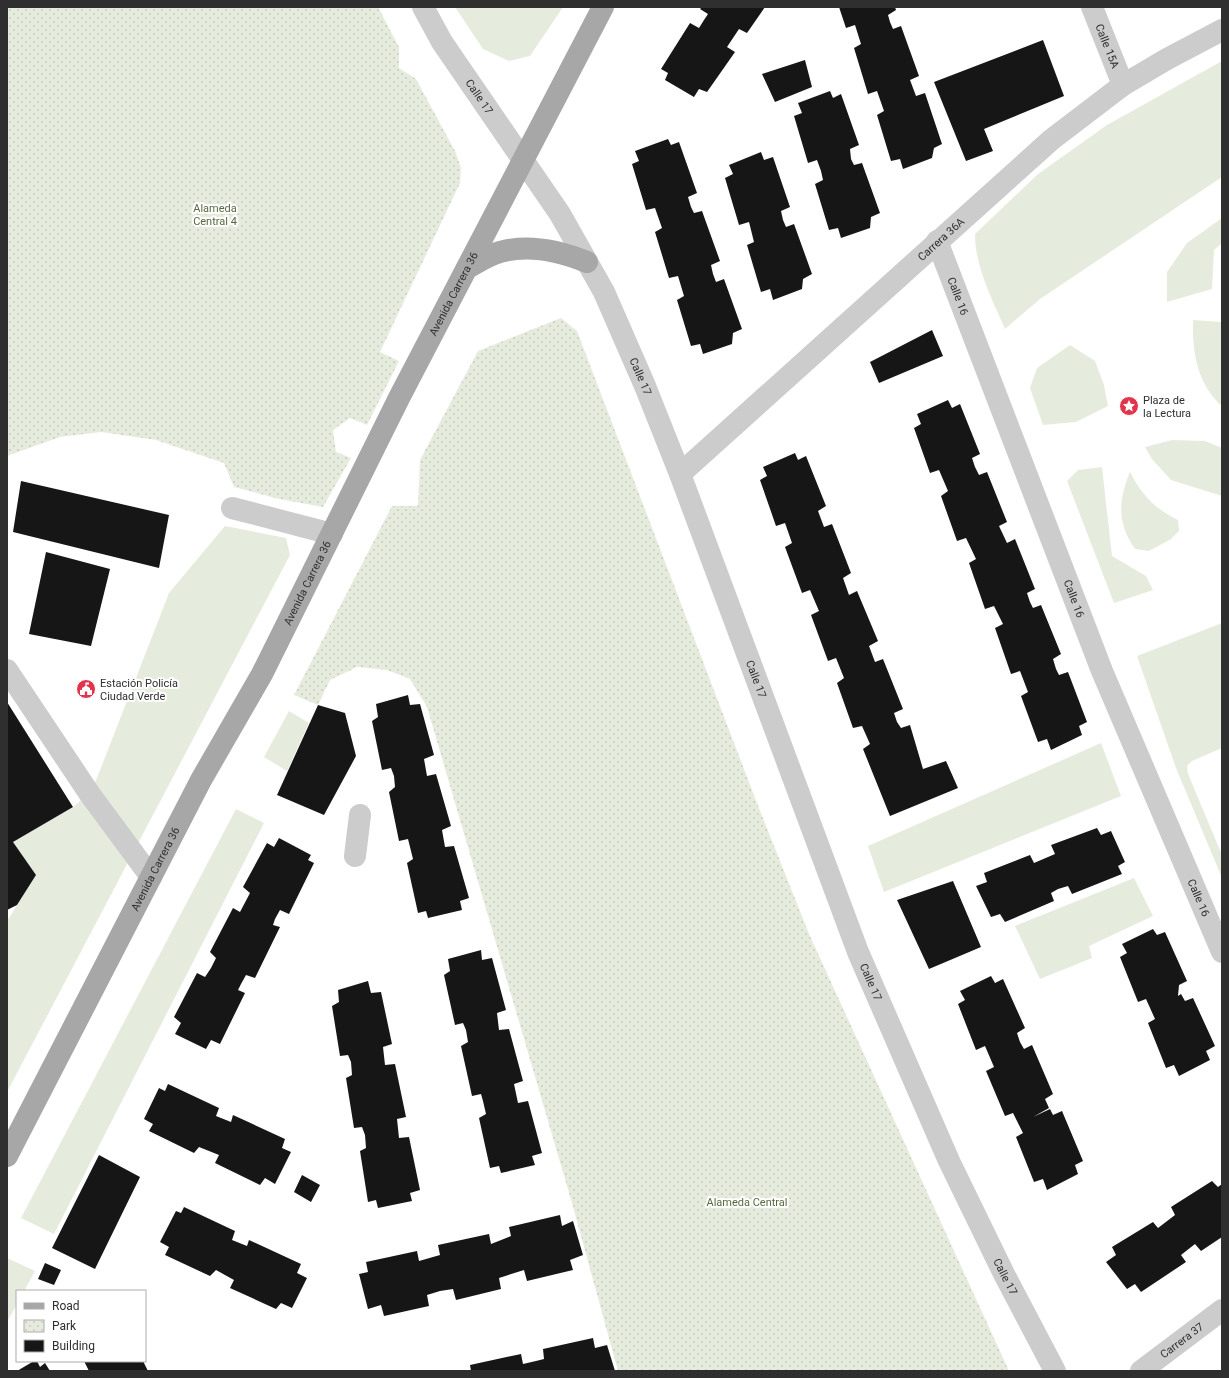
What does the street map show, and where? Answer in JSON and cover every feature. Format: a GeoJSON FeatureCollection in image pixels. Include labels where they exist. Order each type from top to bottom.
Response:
{"type":"FeatureCollection","features":[{"type":"Feature","properties":{"kind":"main road","name":"Avenida Carrera 36"},"geometry":{"type":"LineString","coordinates":[[7,1156],[201,780],[262,674],[400,396],[603,7]]}},
{"type":"Feature","properties":{"kind":"main road"},"geometry":{"type":"LineString","coordinates":[[467,268],[499,252],[516,249],[566,253],[587,262]]}},
{"type":"Feature","properties":{"kind":"street","name":"Calle 17"},"geometry":{"type":"LineString","coordinates":[[423,7],[442,42],[560,214],[604,292],[625,339],[680,474],[858,952],[949,1161],[1004,1274],[1055,1371]]}},
{"type":"Feature","properties":{"kind":"street","name":"Calle 15A"},"geometry":{"type":"LineString","coordinates":[[1092,7],[1123,85]]}},
{"type":"Feature","properties":{"kind":"street","name":"Carrera 36A"},"geometry":{"type":"LineString","coordinates":[[680,474],[937,241],[1051,140],[1123,85],[1167,59],[1222,30]]}},
{"type":"Feature","properties":{"kind":"street","name":"Calle 16"},"geometry":{"type":"LineString","coordinates":[[937,241],[1102,671],[1222,952]]}},
{"type":"Feature","properties":{"kind":"street"},"geometry":{"type":"LineString","coordinates":[[232,508],[332,534]]}},
{"type":"Feature","properties":{"kind":"street"},"geometry":{"type":"LineString","coordinates":[[7,670],[88,793],[151,876]]}},
{"type":"Feature","properties":{"kind":"street"},"geometry":{"type":"LineString","coordinates":[[355,856],[360,815]]}},
{"type":"Feature","properties":{"kind":"street","name":"Carrera 37"},"geometry":{"type":"LineString","coordinates":[[1141,1371],[1222,1310]]}},
{"type":"Feature","properties":{"kind":"green space","name":"Alameda Central 4"},"geometry":{"type":"Polygon","coordinates":[[[7,7],[378,7],[399,47],[399,68],[416,79],[455,151],[461,168],[460,183],[380,352],[399,361],[367,425],[350,418],[333,430],[336,452],[351,458],[323,507],[279,499],[234,487],[224,463],[156,440],[101,432],[60,437],[7,456],[7,7]]]}},
{"type":"Feature","properties":{"kind":"green space"},"geometry":{"type":"Polygon","coordinates":[[[455,7],[563,7],[530,56],[509,61],[483,49],[455,7]]]}},
{"type":"Feature","properties":{"kind":"green space"},"geometry":{"type":"Polygon","coordinates":[[[1222,61],[1222,177],[1040,299],[1005,329],[981,271],[975,234],[1038,174],[1107,125],[1222,61]]]}},
{"type":"Feature","properties":{"kind":"green space"},"geometry":{"type":"Polygon","coordinates":[[[1222,218],[1222,243],[1214,250],[1212,289],[1167,302],[1167,272],[1187,243],[1222,218]]]}},
{"type":"Feature","properties":{"kind":"green space","name":"Alameda Central"},"geometry":{"type":"Polygon","coordinates":[[[561,318],[577,331],[755,798],[809,934],[1009,1371],[618,1371],[572,1203],[427,707],[410,679],[387,670],[357,667],[330,680],[318,705],[294,695],[392,506],[418,506],[420,460],[478,351],[561,318]]]}},
{"type":"Feature","properties":{"kind":"green space"},"geometry":{"type":"Polygon","coordinates":[[[1193,320],[1222,322],[1222,406],[1207,388],[1198,366],[1195,355],[1193,320]]]}},
{"type":"Feature","properties":{"kind":"green space"},"geometry":{"type":"Polygon","coordinates":[[[1070,345],[1095,361],[1104,385],[1108,406],[1076,422],[1043,425],[1030,388],[1037,368],[1070,345]]]}},
{"type":"Feature","properties":{"kind":"green space"},"geometry":{"type":"Polygon","coordinates":[[[1172,440],[1205,441],[1222,448],[1222,496],[1171,480],[1152,459],[1145,447],[1172,440]]]}},
{"type":"Feature","properties":{"kind":"green space"},"geometry":{"type":"Polygon","coordinates":[[[1102,467],[1112,556],[1146,576],[1153,590],[1114,603],[1067,481],[1078,470],[1102,467]]]}},
{"type":"Feature","properties":{"kind":"green space"},"geometry":{"type":"Polygon","coordinates":[[[1130,472],[1144,494],[1156,506],[1178,520],[1179,531],[1171,539],[1149,551],[1135,549],[1129,539],[1122,521],[1121,512],[1123,493],[1130,472]]]}},
{"type":"Feature","properties":{"kind":"green space"},"geometry":{"type":"Polygon","coordinates":[[[225,526],[286,538],[290,555],[7,1092],[7,921],[36,875],[13,842],[73,807],[89,793],[97,778],[169,593],[225,526]]]}},
{"type":"Feature","properties":{"kind":"green space"},"geometry":{"type":"Polygon","coordinates":[[[1222,623],[1222,748],[1192,761],[1187,766],[1188,774],[1222,855],[1222,878],[1176,768],[1137,656],[1222,623]]]}},
{"type":"Feature","properties":{"kind":"green space"},"geometry":{"type":"Polygon","coordinates":[[[289,711],[309,723],[287,771],[264,757],[289,711]]]}},
{"type":"Feature","properties":{"kind":"green space"},"geometry":{"type":"Polygon","coordinates":[[[1101,743],[1121,796],[884,892],[868,846],[1101,743]]]}},
{"type":"Feature","properties":{"kind":"green space"},"geometry":{"type":"Polygon","coordinates":[[[236,809],[264,823],[54,1234],[21,1218],[236,809]]]}},
{"type":"Feature","properties":{"kind":"green space"},"geometry":{"type":"Polygon","coordinates":[[[1134,878],[1153,916],[1089,946],[1092,958],[1040,979],[1015,926],[1134,878]]]}},
{"type":"Feature","properties":{"kind":"green space"},"geometry":{"type":"Polygon","coordinates":[[[7,1258],[35,1271],[25,1290],[16,1290],[16,1306],[7,1322],[7,1258]]]}},
{"type":"Feature","properties":{"kind":"building"},"geometry":{"type":"Polygon","coordinates":[[[702,7],[765,7],[747,33],[739,29],[727,47],[735,52],[707,92],[699,89],[694,97],[665,80],[668,73],[661,69],[690,23],[699,28],[708,14],[700,9],[702,7]]]}},
{"type":"Feature","properties":{"kind":"building"},"geometry":{"type":"Polygon","coordinates":[[[839,7],[895,7],[896,10],[888,15],[890,22],[893,29],[901,26],[919,76],[910,80],[916,96],[925,93],[942,144],[934,148],[932,158],[903,169],[900,159],[891,161],[877,115],[884,111],[877,91],[868,94],[854,48],[861,44],[855,25],[846,28],[839,7]]]}},
{"type":"Feature","properties":{"kind":"building"},"geometry":{"type":"Polygon","coordinates":[[[1043,40],[1064,96],[984,129],[993,151],[966,161],[934,82],[1043,40]]]}},
{"type":"Feature","properties":{"kind":"building"},"geometry":{"type":"Polygon","coordinates":[[[805,60],[812,87],[775,102],[762,74],[805,60]]]}},
{"type":"Feature","properties":{"kind":"building"},"geometry":{"type":"Polygon","coordinates":[[[830,91],[833,98],[841,94],[859,145],[850,149],[851,159],[854,165],[862,163],[880,213],[871,217],[870,228],[841,238],[838,228],[829,230],[815,184],[823,180],[821,171],[817,160],[808,163],[794,116],[802,113],[798,103],[830,91]]]}},
{"type":"Feature","properties":{"kind":"building"},"geometry":{"type":"Polygon","coordinates":[[[668,139],[671,145],[679,142],[697,193],[688,197],[691,207],[694,213],[702,211],[720,261],[711,265],[713,274],[716,282],[724,279],[742,329],[733,333],[732,344],[703,354],[700,344],[691,346],[677,300],[684,296],[678,276],[669,278],[655,232],[662,228],[655,208],[646,210],[632,164],[639,161],[635,151],[668,139]]]}},
{"type":"Feature","properties":{"kind":"building"},"geometry":{"type":"Polygon","coordinates":[[[761,152],[764,160],[773,157],[790,207],[781,211],[783,220],[786,227],[794,224],[812,274],[803,279],[802,289],[773,300],[770,289],[761,292],[747,245],[754,242],[749,222],[739,225],[725,178],[733,174],[729,165],[761,152]]]}},
{"type":"Feature","properties":{"kind":"building"},"geometry":{"type":"Polygon","coordinates":[[[932,330],[943,356],[879,383],[870,362],[932,330]]]}},
{"type":"Feature","properties":{"kind":"building"},"geometry":{"type":"Polygon","coordinates":[[[948,400],[952,408],[960,404],[980,454],[972,458],[975,467],[979,475],[987,472],[1007,522],[999,526],[1007,543],[1015,539],[1035,589],[1027,593],[1030,602],[1033,608],[1041,605],[1061,654],[1053,659],[1056,669],[1059,675],[1068,672],[1087,722],[1079,726],[1082,735],[1051,750],[1047,739],[1038,742],[1021,696],[1028,692],[1020,671],[1011,674],[995,628],[1003,624],[994,606],[985,609],[969,563],[976,559],[966,538],[957,541],[941,496],[948,491],[939,470],[930,473],[914,428],[921,424],[917,414],[948,400]]]}},
{"type":"Feature","properties":{"kind":"building"},"geometry":{"type":"Polygon","coordinates":[[[795,453],[798,460],[806,456],[826,506],[818,511],[824,527],[832,524],[851,573],[843,578],[849,595],[857,591],[878,641],[869,646],[875,662],[883,659],[903,709],[894,713],[897,722],[901,728],[910,725],[923,769],[946,761],[958,788],[890,816],[863,749],[870,744],[862,726],[853,728],[837,683],[844,678],[836,658],[828,661],[811,615],[819,611],[810,590],[802,593],[785,547],[792,543],[785,523],[776,526],[760,480],[767,476],[763,467],[795,453]]]}},
{"type":"Feature","properties":{"kind":"building"},"geometry":{"type":"Polygon","coordinates":[[[21,481],[169,515],[159,568],[13,532],[21,481]]]}},
{"type":"Feature","properties":{"kind":"building"},"geometry":{"type":"Polygon","coordinates":[[[46,552],[110,569],[91,646],[29,634],[46,552]]]}},
{"type":"Feature","properties":{"kind":"building"},"geometry":{"type":"Polygon","coordinates":[[[408,695],[410,705],[420,704],[434,755],[424,759],[427,776],[436,774],[451,826],[442,830],[445,847],[454,846],[469,898],[460,901],[462,910],[428,918],[426,911],[418,913],[407,863],[413,859],[408,839],[399,841],[389,792],[395,787],[394,776],[391,768],[382,770],[372,721],[378,717],[376,704],[408,695]]]}},
{"type":"Feature","properties":{"kind":"building"},"geometry":{"type":"Polygon","coordinates":[[[7,702],[73,807],[13,842],[36,875],[17,905],[7,910],[7,702]]]}},
{"type":"Feature","properties":{"kind":"building"},"geometry":{"type":"Polygon","coordinates":[[[318,705],[345,713],[356,756],[324,815],[277,795],[318,705]]]}},
{"type":"Feature","properties":{"kind":"building"},"geometry":{"type":"Polygon","coordinates":[[[1097,828],[1101,835],[1111,831],[1125,862],[1118,866],[1122,874],[1072,894],[1068,886],[1058,889],[1051,893],[1054,901],[1005,922],[1000,914],[991,917],[976,886],[987,882],[984,873],[1030,855],[1034,863],[1055,854],[1051,845],[1097,828]]]}},
{"type":"Feature","properties":{"kind":"building"},"geometry":{"type":"Polygon","coordinates":[[[279,838],[311,855],[308,860],[314,863],[289,914],[280,910],[275,919],[273,925],[280,927],[255,978],[246,975],[241,984],[238,990],[245,993],[220,1044],[211,1040],[206,1049],[175,1034],[181,1023],[174,1017],[197,973],[205,977],[211,968],[216,958],[210,952],[233,908],[240,912],[250,893],[243,887],[267,843],[274,847],[279,838]]]}},
{"type":"Feature","properties":{"kind":"building"},"geometry":{"type":"Polygon","coordinates":[[[953,881],[981,947],[929,969],[897,900],[953,881]]]}},
{"type":"Feature","properties":{"kind":"building"},"geometry":{"type":"Polygon","coordinates":[[[1153,929],[1157,935],[1165,932],[1187,981],[1179,985],[1178,996],[1181,994],[1185,1001],[1193,998],[1215,1046],[1206,1051],[1210,1060],[1179,1076],[1174,1065],[1166,1068],[1148,1023],[1155,1019],[1146,999],[1138,1002],[1120,957],[1127,953],[1122,944],[1153,929]]]}},
{"type":"Feature","properties":{"kind":"building"},"geometry":{"type":"Polygon","coordinates":[[[481,950],[482,960],[492,958],[506,1010],[497,1013],[499,1030],[509,1029],[523,1081],[514,1084],[518,1103],[528,1101],[542,1153],[532,1156],[535,1165],[501,1173],[499,1166],[490,1168],[479,1118],[486,1114],[483,1101],[481,1094],[472,1096],[461,1046],[468,1042],[466,1030],[463,1023],[455,1025],[444,975],[450,971],[448,959],[481,950]]]}},
{"type":"Feature","properties":{"kind":"building"},"geometry":{"type":"Polygon","coordinates":[[[991,976],[995,983],[1003,979],[1025,1028],[1017,1033],[1020,1042],[1024,1049],[1032,1045],[1053,1094],[1045,1099],[1049,1108],[1033,1117],[1050,1109],[1053,1115],[1062,1111],[1083,1161],[1075,1165],[1078,1174],[1047,1190],[1043,1179],[1034,1182],[1016,1137],[1023,1133],[1013,1113],[1005,1116],[986,1071],[994,1067],[985,1046],[976,1050],[958,1004],[965,1000],[960,991],[991,976]]]}},
{"type":"Feature","properties":{"kind":"building"},"geometry":{"type":"Polygon","coordinates":[[[368,981],[371,993],[381,992],[392,1044],[383,1047],[385,1065],[395,1064],[406,1117],[397,1119],[399,1138],[409,1137],[420,1190],[410,1193],[412,1201],[378,1208],[376,1200],[368,1202],[360,1151],[366,1148],[365,1135],[362,1127],[354,1128],[346,1078],[352,1075],[351,1062],[348,1055],[340,1056],[332,1006],[339,1002],[338,990],[368,981]]]}},
{"type":"Feature","properties":{"kind":"building"},"geometry":{"type":"Polygon","coordinates":[[[168,1084],[219,1108],[216,1116],[231,1122],[233,1115],[285,1139],[282,1148],[291,1152],[275,1184],[265,1178],[260,1185],[215,1163],[219,1155],[199,1147],[194,1153],[149,1131],[153,1124],[144,1119],[159,1088],[165,1091],[168,1084]]]}},
{"type":"Feature","properties":{"kind":"building"},"geometry":{"type":"Polygon","coordinates":[[[99,1155],[140,1177],[95,1269],[52,1248],[99,1155]]]}},
{"type":"Feature","properties":{"kind":"building"},"geometry":{"type":"Polygon","coordinates":[[[302,1175],[320,1185],[311,1202],[294,1192],[302,1175]]]}},
{"type":"Feature","properties":{"kind":"building"},"geometry":{"type":"Polygon","coordinates":[[[1212,1181],[1218,1187],[1222,1184],[1222,1237],[1201,1251],[1195,1244],[1181,1255],[1186,1262],[1141,1292],[1135,1284],[1127,1289],[1106,1262],[1116,1255],[1112,1247],[1153,1222],[1158,1228],[1175,1215],[1171,1207],[1212,1181]]]}},
{"type":"Feature","properties":{"kind":"building"},"geometry":{"type":"Polygon","coordinates":[[[184,1207],[235,1231],[232,1240],[247,1246],[249,1240],[301,1264],[297,1273],[307,1278],[292,1308],[281,1303],[276,1309],[230,1288],[234,1280],[216,1270],[210,1276],[165,1255],[169,1247],[160,1242],[176,1211],[181,1213],[184,1207]]]}},
{"type":"Feature","properties":{"kind":"building"},"geometry":{"type":"Polygon","coordinates":[[[560,1215],[562,1226],[573,1221],[583,1255],[570,1260],[573,1270],[527,1281],[524,1270],[499,1278],[501,1289],[456,1300],[453,1289],[440,1291],[427,1295],[429,1306],[384,1316],[381,1305],[368,1309],[359,1274],[368,1272],[366,1262],[417,1251],[419,1261],[440,1255],[438,1245],[489,1234],[491,1244],[511,1236],[509,1227],[560,1215]]]}},
{"type":"Feature","properties":{"kind":"building"},"geometry":{"type":"Polygon","coordinates":[[[45,1263],[61,1270],[54,1285],[38,1279],[45,1263]]]}},
{"type":"Feature","properties":{"kind":"building"},"geometry":{"type":"Polygon","coordinates":[[[593,1338],[595,1348],[607,1345],[615,1371],[471,1371],[470,1365],[521,1354],[523,1364],[544,1359],[543,1349],[593,1338]]]}},
{"type":"Feature","properties":{"kind":"building"},"geometry":{"type":"Polygon","coordinates":[[[32,1362],[38,1362],[40,1367],[45,1363],[50,1371],[17,1371],[32,1362]]]}},
{"type":"Feature","properties":{"kind":"building"},"geometry":{"type":"Polygon","coordinates":[[[84,1362],[144,1362],[148,1371],[89,1371],[84,1362]]]}},
{"type":"Feature","properties":{"kind":"place","name":"Plaza de la Lectura"},"geometry":{"type":"Point","coordinates":[1129,406]}},
{"type":"Feature","properties":{"kind":"place","name":"Estación Policía Ciudad Verde"},"geometry":{"type":"Point","coordinates":[86,689]}}]}
